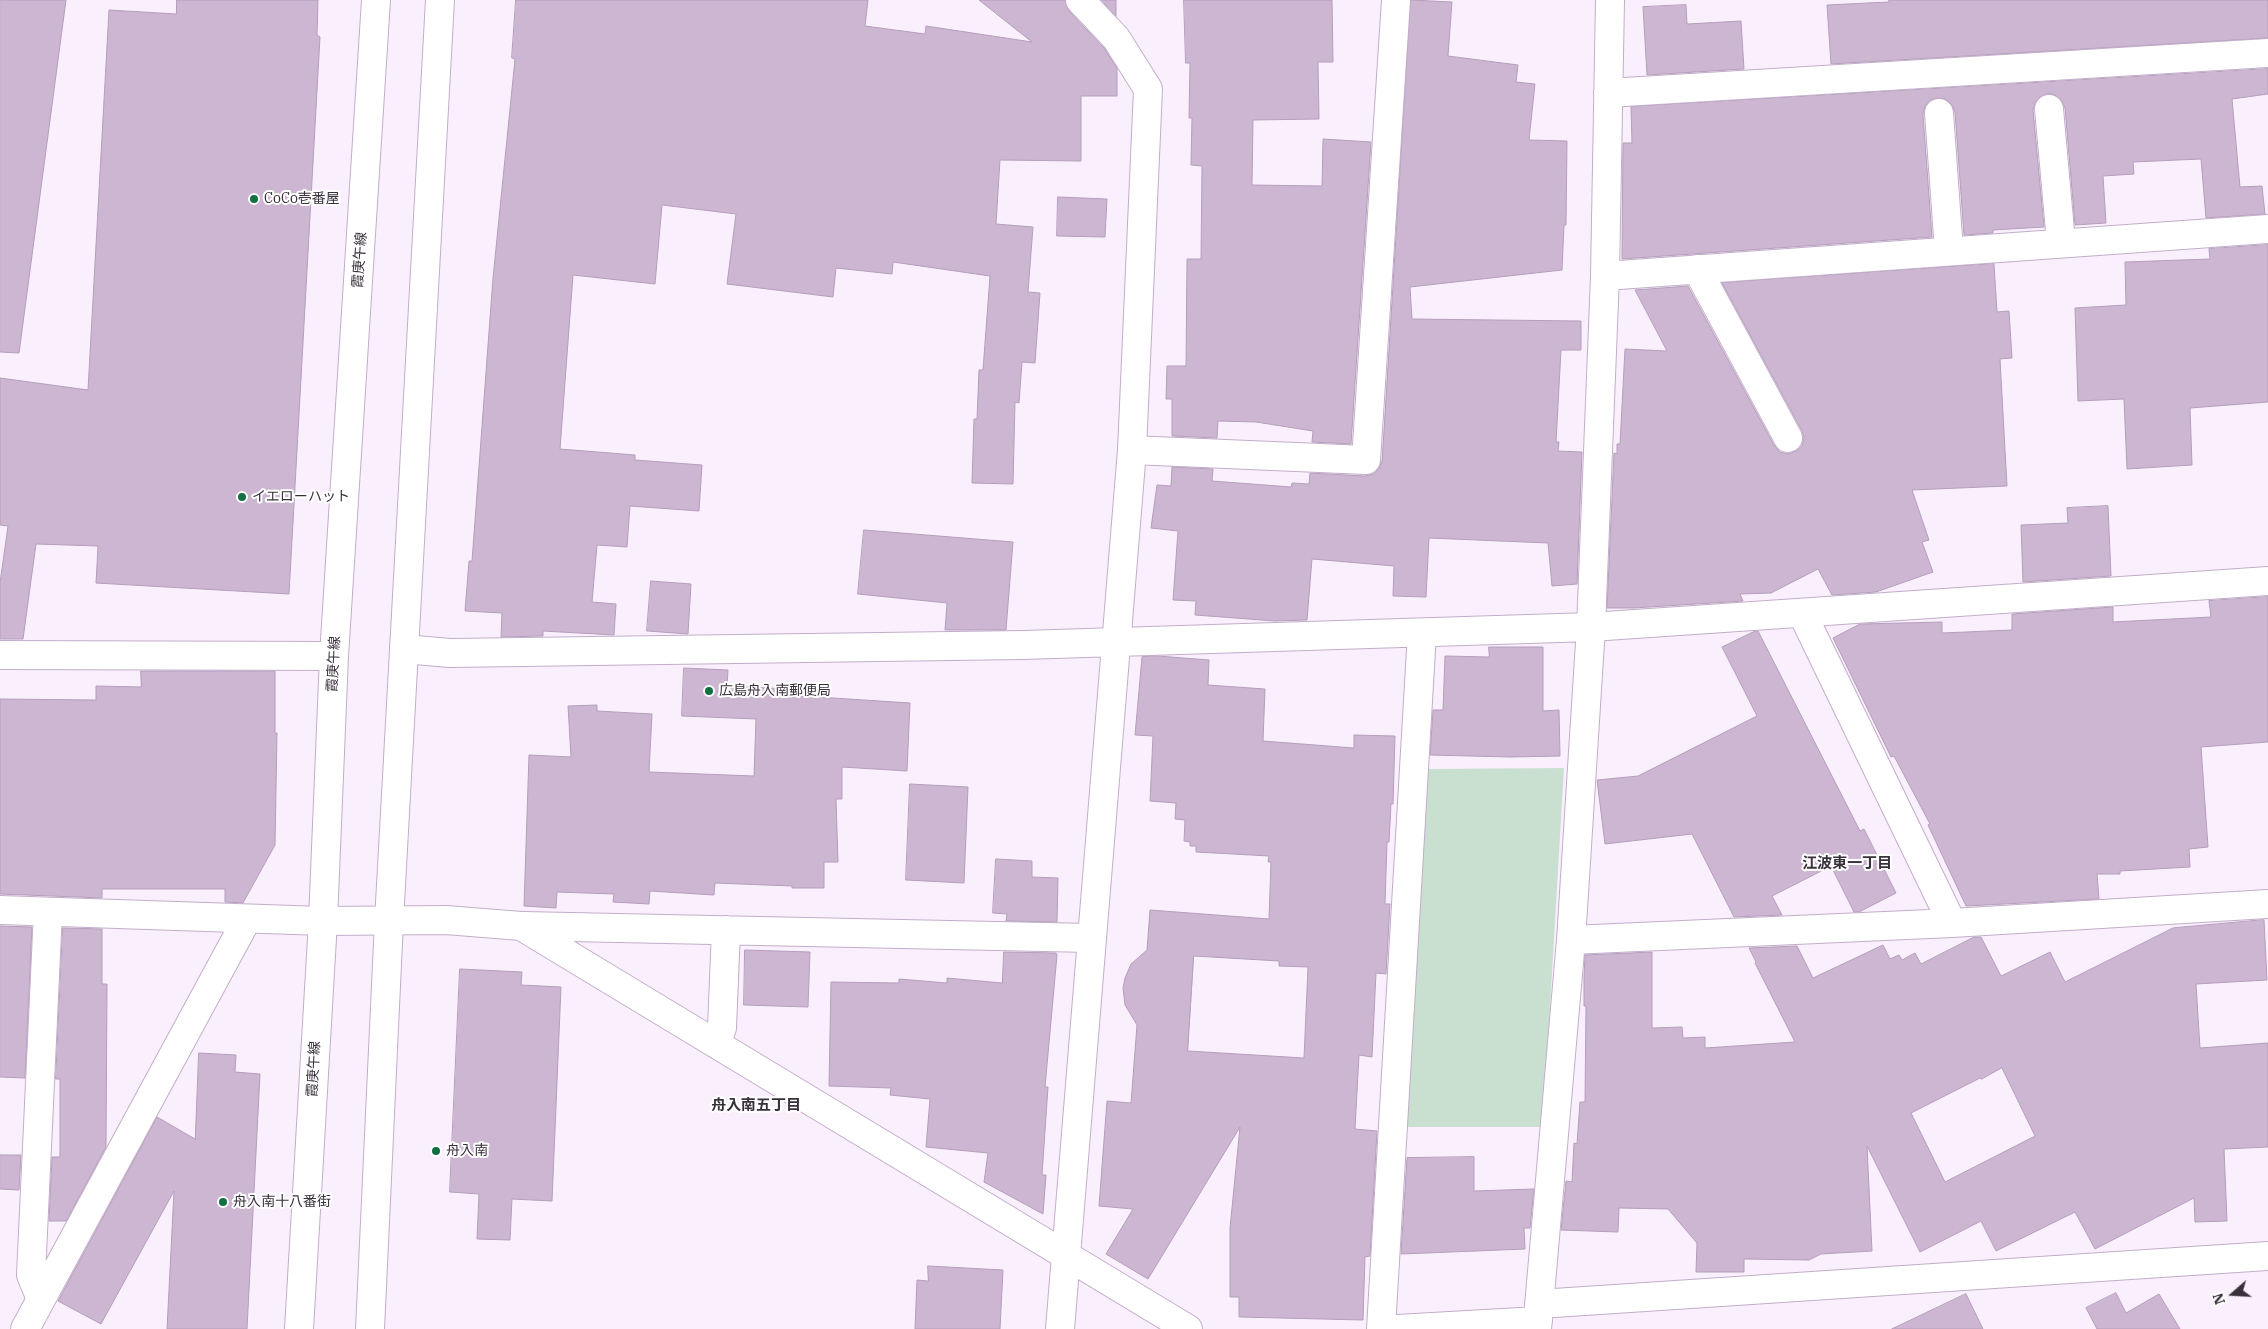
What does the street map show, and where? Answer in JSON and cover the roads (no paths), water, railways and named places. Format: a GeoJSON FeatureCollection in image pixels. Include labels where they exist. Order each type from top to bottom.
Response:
{"type":"FeatureCollection","features":[{"type":"Feature","properties":{"kind":"street","name":"霞庚午線"},"geometry":{"type":"LineString","coordinates":[[299,1329],[323,921],[334,656],[376,0]]}},
{"type":"Feature","properties":{"kind":"street"},"geometry":{"type":"LineString","coordinates":[[370,1329],[388,921],[440,0]]}},
{"type":"Feature","properties":{"kind":"street"},"geometry":{"type":"LineString","coordinates":[[1060,1329],[1132,450],[1148,89],[1116,38],[1080,0]]}},
{"type":"Feature","properties":{"kind":"street"},"geometry":{"type":"LineString","coordinates":[[1132,450],[1366,460],[1396,0]]}},
{"type":"Feature","properties":{"kind":"street"},"geometry":{"type":"LineString","coordinates":[[1538,1318],[1571,940],[1591,627],[1605,276],[1610,0]]}},
{"type":"Feature","properties":{"kind":"street"},"geometry":{"type":"LineString","coordinates":[[1608,93],[2268,52]]}},
{"type":"Feature","properties":{"kind":"street"},"geometry":{"type":"LineString","coordinates":[[2049,109],[2061,242]]}},
{"type":"Feature","properties":{"kind":"street"},"geometry":{"type":"LineString","coordinates":[[1939,113],[1949,251]]}},
{"type":"Feature","properties":{"kind":"street"},"geometry":{"type":"LineString","coordinates":[[1605,276],[2061,242],[2268,229]]}},
{"type":"Feature","properties":{"kind":"street"},"geometry":{"type":"LineString","coordinates":[[1697,269],[1788,438]]}},
{"type":"Feature","properties":{"kind":"street"},"geometry":{"type":"LineString","coordinates":[[404,649],[450,653],[1116,642],[1591,627],[2268,581]]}},
{"type":"Feature","properties":{"kind":"street"},"geometry":{"type":"LineString","coordinates":[[1802,613],[1952,923]]}},
{"type":"Feature","properties":{"kind":"street"},"geometry":{"type":"LineString","coordinates":[[1381,1329],[1422,633]]}},
{"type":"Feature","properties":{"kind":"street"},"geometry":{"type":"LineString","coordinates":[[0,655],[334,656]]}},
{"type":"Feature","properties":{"kind":"street"},"geometry":{"type":"LineString","coordinates":[[1571,940],[1952,923],[2268,904]]}},
{"type":"Feature","properties":{"kind":"street"},"geometry":{"type":"LineString","coordinates":[[0,910],[323,921],[446,920],[522,926],[1091,938]]}},
{"type":"Feature","properties":{"kind":"street"},"geometry":{"type":"LineString","coordinates":[[41,1299],[31,1275],[48,912]]}},
{"type":"Feature","properties":{"kind":"street"},"geometry":{"type":"LineString","coordinates":[[25,1329],[247,919]]}},
{"type":"Feature","properties":{"kind":"street"},"geometry":{"type":"LineString","coordinates":[[522,926],[1188,1329]]}},
{"type":"Feature","properties":{"kind":"street"},"geometry":{"type":"LineString","coordinates":[[716,1044],[722,1028],[726,930]]}},
{"type":"Feature","properties":{"kind":"street"},"geometry":{"type":"LineString","coordinates":[[1397,1329],[2268,1256]]}},
{"type":"Feature","properties":{"kind":"place","name":"CoCo壱番屋"},"geometry":{"type":"Point","coordinates":[254,199]}},
{"type":"Feature","properties":{"kind":"place","name":"イエローハット"},"geometry":{"type":"Point","coordinates":[242,497]}},
{"type":"Feature","properties":{"kind":"place","name":"広島舟入南郵便局"},"geometry":{"type":"Point","coordinates":[709,691]}},
{"type":"Feature","properties":{"kind":"place","name":"舟入南"},"geometry":{"type":"Point","coordinates":[436,1151]}},
{"type":"Feature","properties":{"kind":"place","name":"舟入南十八番街"},"geometry":{"type":"Point","coordinates":[223,1202]}},
{"type":"Feature","properties":{"kind":"district","name":"江波東一丁目"},"geometry":{"type":"Point","coordinates":[1847,864]}},
{"type":"Feature","properties":{"kind":"district","name":"舟入南五丁目"},"geometry":{"type":"Point","coordinates":[756,1106]}}]}
